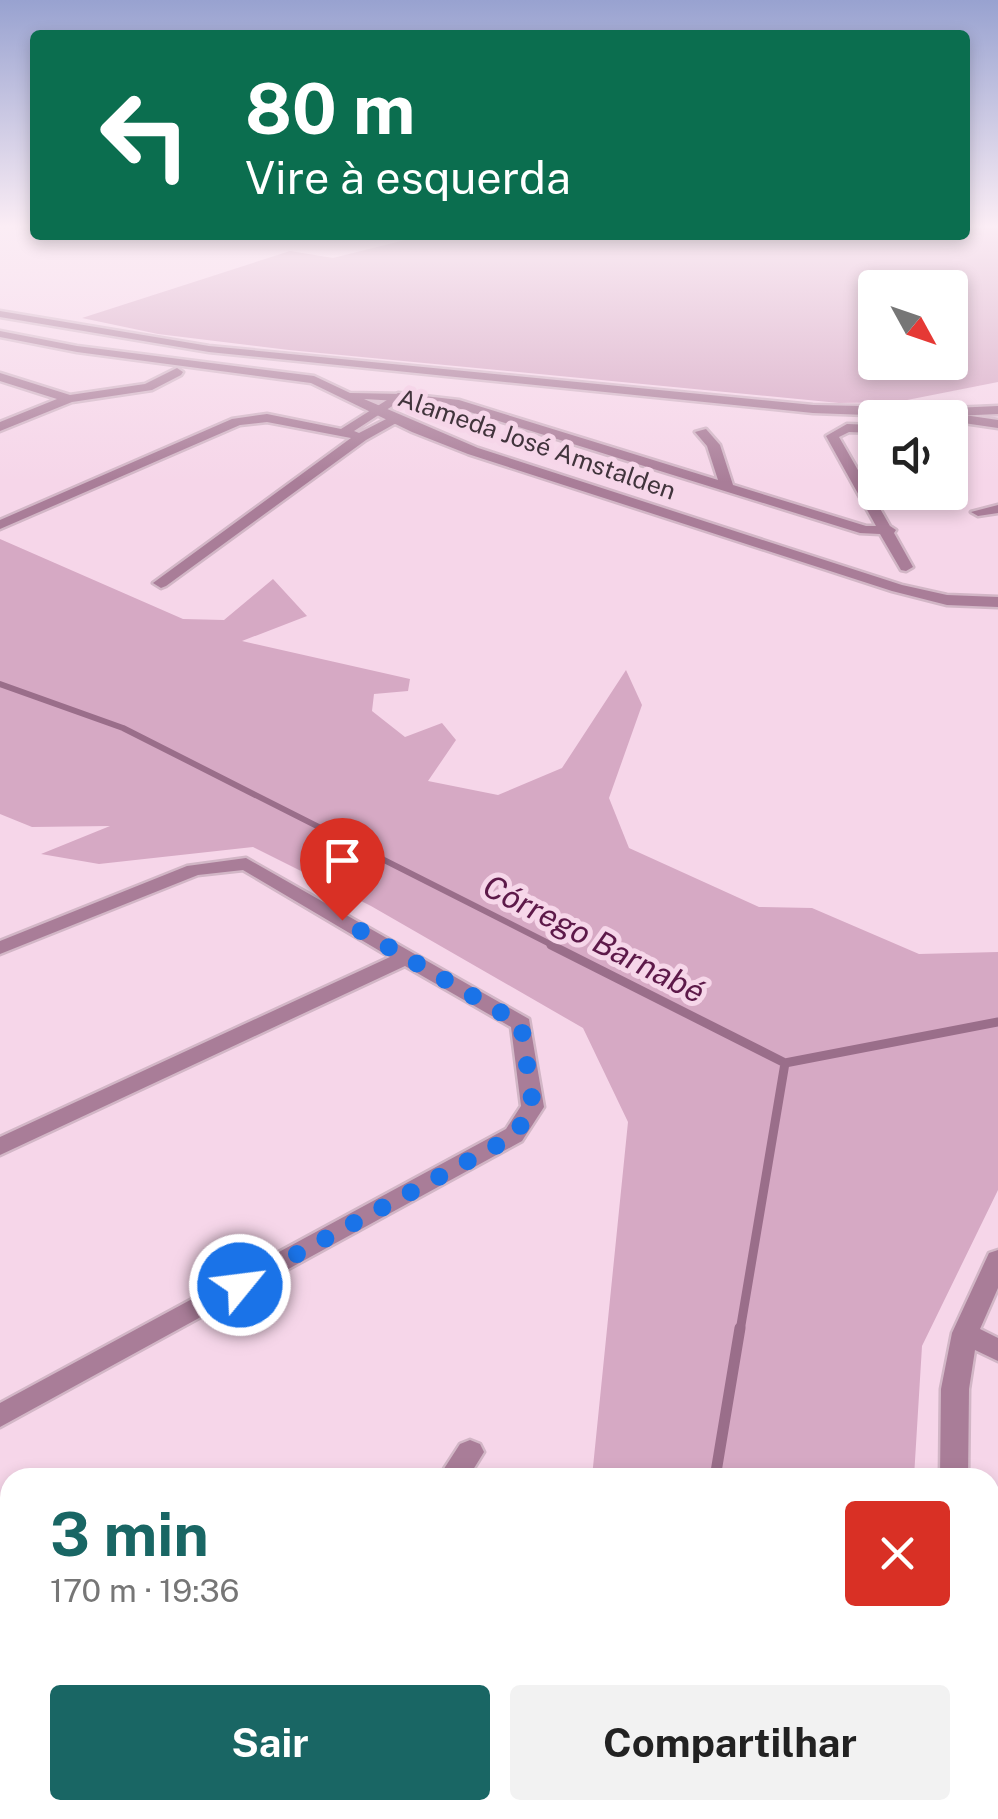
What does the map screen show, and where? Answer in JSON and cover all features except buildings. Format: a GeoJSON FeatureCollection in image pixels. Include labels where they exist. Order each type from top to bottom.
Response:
{"type":"FeatureCollection","features":[{"type":"Feature","properties":{"kind":"street"},"geometry":{"type":"LineString","coordinates":[[0,314],[156,343],[813,409],[858,410]]}},
{"type":"Feature","properties":{"kind":"street","name":"Alameda José Amstalden"},"geometry":{"type":"LineString","coordinates":[[0,334],[78,349],[314,380],[394,419],[473,450],[897,588],[948,600],[998,602]]}},
{"type":"Feature","properties":{"kind":"street"},"geometry":{"type":"LineString","coordinates":[[358,364],[398,397]]}},
{"type":"Feature","properties":{"kind":"street"},"geometry":{"type":"LineString","coordinates":[[0,427],[69,398],[148,388],[176,372]]}},
{"type":"Feature","properties":{"kind":"street"},"geometry":{"type":"LineString","coordinates":[[0,377],[69,398]]}},
{"type":"Feature","properties":{"kind":"street"},"geometry":{"type":"LineString","coordinates":[[346,394],[486,410],[865,530],[888,530]]}},
{"type":"Feature","properties":{"kind":"street"},"geometry":{"type":"LineString","coordinates":[[343,433],[398,397]]}},
{"type":"Feature","properties":{"kind":"street"},"geometry":{"type":"LineString","coordinates":[[968,411],[998,410]]}},
{"type":"Feature","properties":{"kind":"street"},"geometry":{"type":"LineString","coordinates":[[0,525],[237,422],[267,418],[361,437]]}},
{"type":"Feature","properties":{"kind":"street"},"geometry":{"type":"LineString","coordinates":[[160,583],[361,437],[394,419]]}},
{"type":"Feature","properties":{"kind":"street"},"geometry":{"type":"LineString","coordinates":[[968,419],[998,424]]}},
{"type":"Feature","properties":{"kind":"street"},"geometry":{"type":"LineString","coordinates":[[858,428],[847,428],[832,436],[858,480]]}},
{"type":"Feature","properties":{"kind":"street"},"geometry":{"type":"LineString","coordinates":[[701,432],[713,445],[728,489]]}},
{"type":"Feature","properties":{"kind":"street"},"geometry":{"type":"LineString","coordinates":[[978,512],[998,509]]}},
{"type":"Feature","properties":{"kind":"street"},"geometry":{"type":"LineString","coordinates":[[876,510],[906,568]]}},
{"type":"Feature","properties":{"kind":"street"},"geometry":{"type":"LineString","coordinates":[[0,948],[194,870],[246,864],[521,1024],[533,1106],[514,1136],[0,1416]]}},
{"type":"Feature","properties":{"kind":"street"},"geometry":{"type":"LineString","coordinates":[[0,1147],[407,957]]}},
{"type":"Feature","properties":{"kind":"street"},"geometry":{"type":"LineString","coordinates":[[954,1468],[954,1389],[965,1333],[998,1260]]}},
{"type":"Feature","properties":{"kind":"street"},"geometry":{"type":"LineString","coordinates":[[965,1333],[998,1350]]}},
{"type":"Feature","properties":{"kind":"street"},"geometry":{"type":"LineString","coordinates":[[459,1468],[470,1452]]}},
{"type":"Feature","properties":{"kind":"shaded area"},"geometry":{"type":"Polygon","coordinates":[[[101,312],[858,312],[858,380],[968,380],[968,312],[998,312],[998,382],[907,400],[839,403],[158,334],[82,318],[101,312]]]}},
{"type":"Feature","properties":{"kind":"shaded area"},"geometry":{"type":"Polygon","coordinates":[[[0,539],[183,619],[224,620],[273,579],[307,616],[242,641],[410,679],[408,691],[374,694],[372,711],[405,737],[442,723],[456,740],[428,781],[498,795],[562,768],[626,670],[642,705],[609,798],[629,848],[759,907],[812,908],[919,954],[998,952],[998,1190],[922,1346],[915,1468],[593,1468],[628,1122],[583,1028],[371,906],[253,847],[99,864],[41,854],[110,826],[32,827],[0,814],[0,539]]]}},
{"type":"Feature","properties":{"kind":"waterway","name":"Córrego Barnabé"},"geometry":{"type":"LineString","coordinates":[[0,684],[123,728],[556,947]]}},
{"type":"Feature","properties":{"kind":"waterway","name":"Córrego Barnabé"},"geometry":{"type":"LineString","coordinates":[[551,945],[785,1063]]}},
{"type":"Feature","properties":{"kind":"waterway"},"geometry":{"type":"LineString","coordinates":[[785,1063],[998,1022]]}},
{"type":"Feature","properties":{"kind":"waterway","name":"Córrego Barnabé"},"geometry":{"type":"LineString","coordinates":[[740,1331],[785,1063]]}},
{"type":"Feature","properties":{"kind":"waterway","name":"Córrego Barnabé"},"geometry":{"type":"LineString","coordinates":[[717,1468],[740,1328]]}},
{"type":"Feature","properties":{"kind":"route"},"geometry":{"type":"LineString","coordinates":[[240,1285],[514,1136],[533,1106],[521,1024],[342,920]]}}]}
